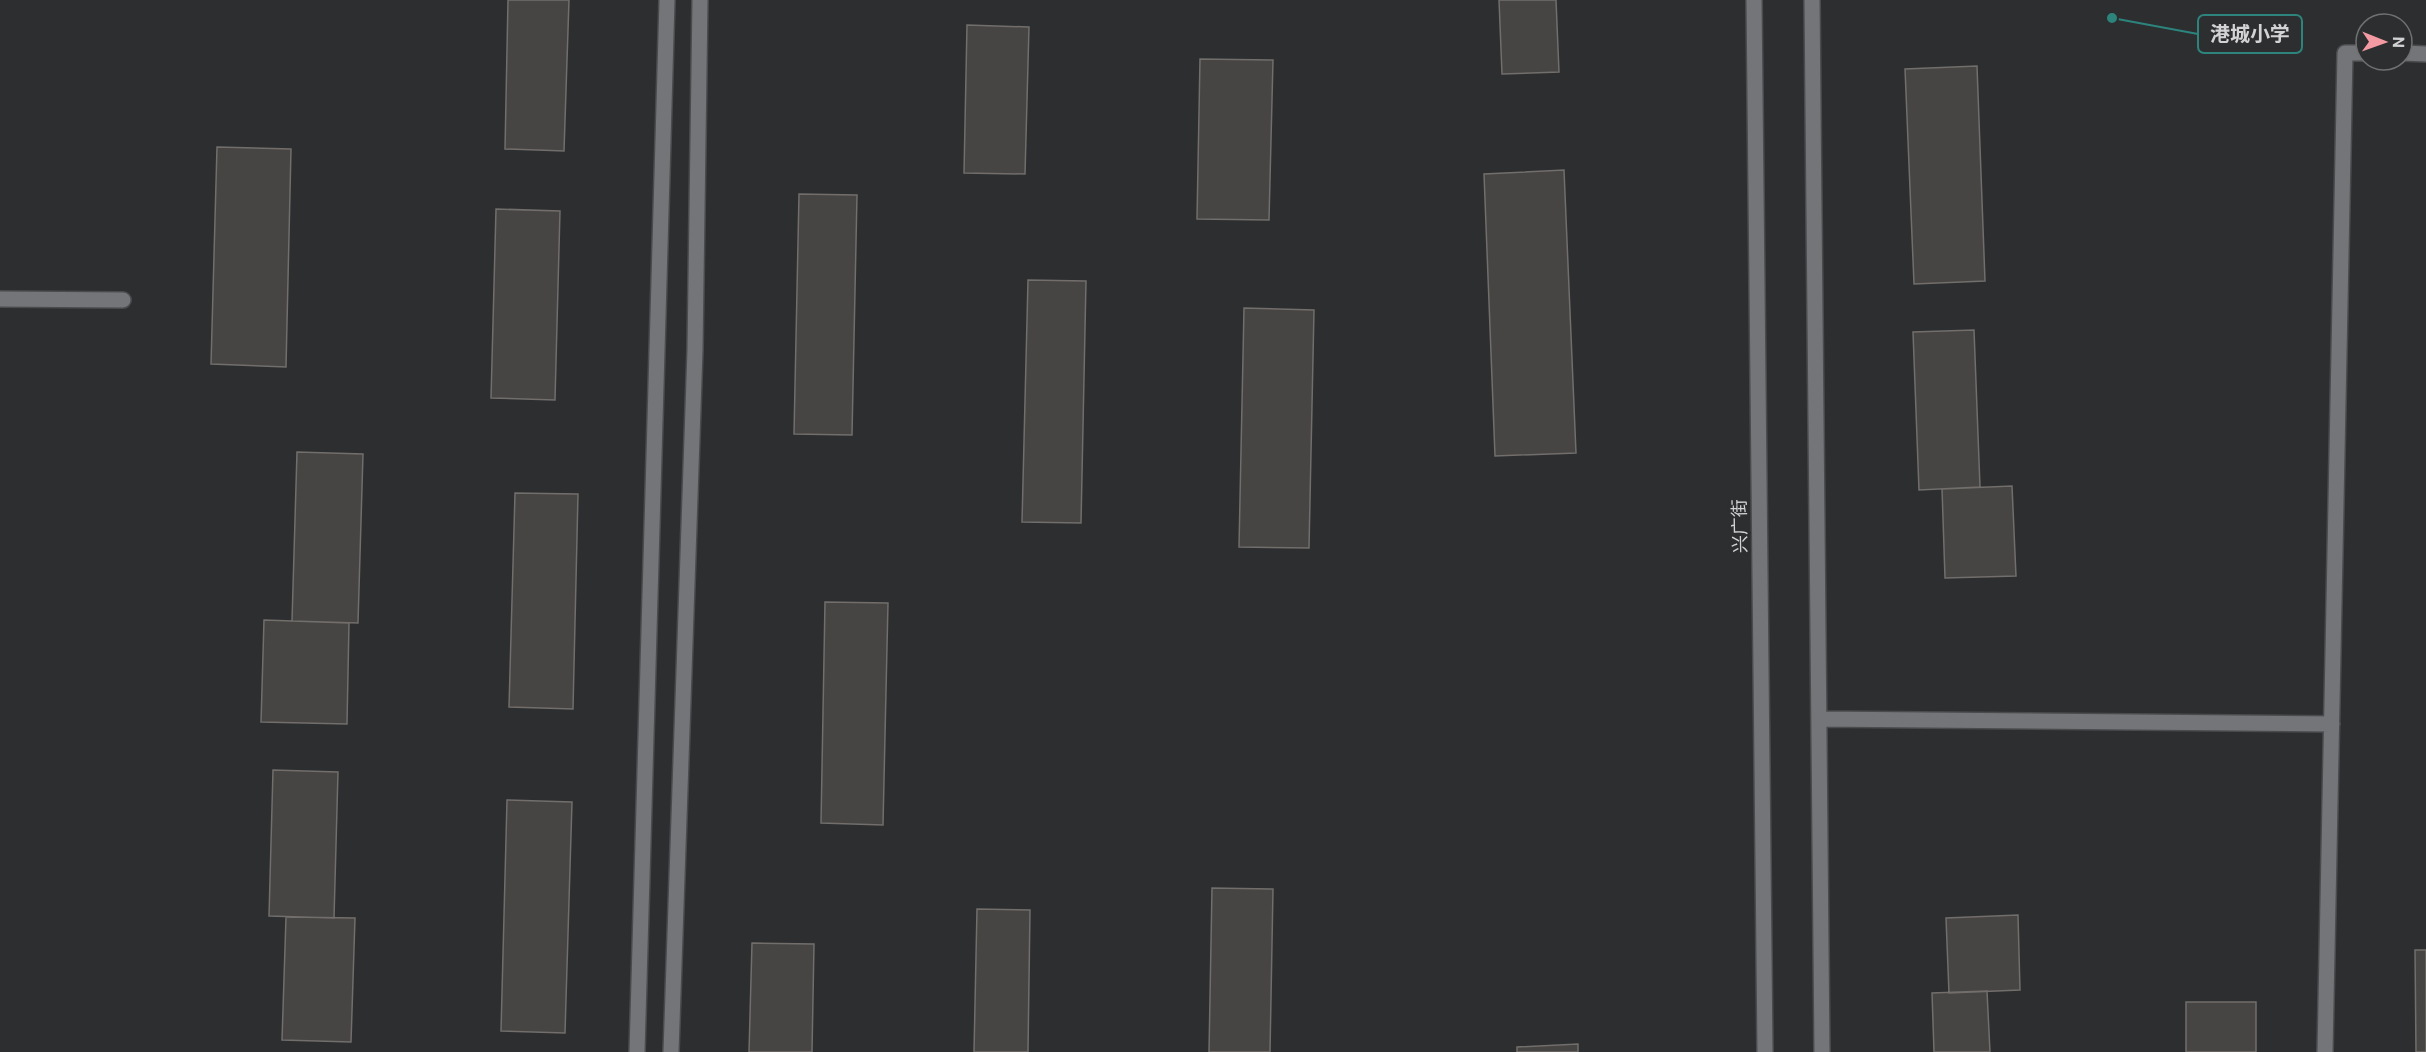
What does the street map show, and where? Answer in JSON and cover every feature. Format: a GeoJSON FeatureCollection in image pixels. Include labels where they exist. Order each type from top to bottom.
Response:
{"type":"FeatureCollection","features":[{"type":"Feature","properties":{"kind":"street"},"geometry":{"type":"LineString","coordinates":[[637,1052],[667,0]]}},
{"type":"Feature","properties":{"kind":"street"},"geometry":{"type":"LineString","coordinates":[[671,1052],[695,350],[700,0]]}},
{"type":"Feature","properties":{"kind":"street","name":"兴广街"},"geometry":{"type":"LineString","coordinates":[[1754,0],[1765,1052]]}},
{"type":"Feature","properties":{"kind":"street"},"geometry":{"type":"LineString","coordinates":[[1812,0],[1822,1052]]}},
{"type":"Feature","properties":{"kind":"street"},"geometry":{"type":"LineString","coordinates":[[2325,1052],[2345,53],[2354,53]]}},
{"type":"Feature","properties":{"kind":"street"},"geometry":{"type":"LineString","coordinates":[[0,299],[123,300]]}},
{"type":"Feature","properties":{"kind":"street"},"geometry":{"type":"LineString","coordinates":[[1818,719],[2332,724]]}},
{"type":"Feature","properties":{"kind":"building"},"geometry":{"type":"Polygon","coordinates":[[[508,0],[569,0],[564,151],[505,149],[508,0]]]}},
{"type":"Feature","properties":{"kind":"building"},"geometry":{"type":"Polygon","coordinates":[[[1499,0],[1556,0],[1559,72],[1502,74],[1499,0]]]}},
{"type":"Feature","properties":{"kind":"building"},"geometry":{"type":"Polygon","coordinates":[[[967,25],[1029,27],[1025,174],[964,173],[967,25]]]}},
{"type":"Feature","properties":{"kind":"building"},"geometry":{"type":"Polygon","coordinates":[[[1200,59],[1273,60],[1269,220],[1197,219],[1200,59]]]}},
{"type":"Feature","properties":{"kind":"building"},"geometry":{"type":"Polygon","coordinates":[[[1977,66],[1985,281],[1914,284],[1905,69],[1977,66]]]}},
{"type":"Feature","properties":{"kind":"building"},"geometry":{"type":"Polygon","coordinates":[[[217,147],[291,149],[286,367],[211,364],[217,147]]]}},
{"type":"Feature","properties":{"kind":"building"},"geometry":{"type":"Polygon","coordinates":[[[1564,170],[1576,453],[1495,456],[1484,174],[1564,170]]]}},
{"type":"Feature","properties":{"kind":"building"},"geometry":{"type":"Polygon","coordinates":[[[799,194],[857,195],[852,435],[794,434],[799,194]]]}},
{"type":"Feature","properties":{"kind":"building"},"geometry":{"type":"Polygon","coordinates":[[[496,209],[560,211],[555,400],[491,398],[496,209]]]}},
{"type":"Feature","properties":{"kind":"building"},"geometry":{"type":"Polygon","coordinates":[[[1028,280],[1086,281],[1081,523],[1022,522],[1028,280]]]}},
{"type":"Feature","properties":{"kind":"building"},"geometry":{"type":"Polygon","coordinates":[[[1244,308],[1314,310],[1309,548],[1239,547],[1244,308]]]}},
{"type":"Feature","properties":{"kind":"building"},"geometry":{"type":"Polygon","coordinates":[[[1974,330],[1980,487],[1919,490],[1913,332],[1974,330]]]}},
{"type":"Feature","properties":{"kind":"building"},"geometry":{"type":"Polygon","coordinates":[[[297,452],[363,454],[358,623],[292,621],[297,452]]]}},
{"type":"Feature","properties":{"kind":"building"},"geometry":{"type":"Polygon","coordinates":[[[2012,486],[2016,576],[1945,578],[1942,489],[2012,486]]]}},
{"type":"Feature","properties":{"kind":"building"},"geometry":{"type":"Polygon","coordinates":[[[515,493],[578,494],[573,709],[509,707],[515,493]]]}},
{"type":"Feature","properties":{"kind":"building"},"geometry":{"type":"Polygon","coordinates":[[[825,602],[888,603],[883,825],[821,823],[825,602]]]}},
{"type":"Feature","properties":{"kind":"building"},"geometry":{"type":"Polygon","coordinates":[[[264,620],[349,623],[347,724],[261,722],[264,620]]]}},
{"type":"Feature","properties":{"kind":"building"},"geometry":{"type":"Polygon","coordinates":[[[273,770],[338,772],[334,918],[269,916],[273,770]]]}},
{"type":"Feature","properties":{"kind":"building"},"geometry":{"type":"Polygon","coordinates":[[[507,800],[572,802],[565,1033],[501,1031],[507,800]]]}},
{"type":"Feature","properties":{"kind":"building"},"geometry":{"type":"Polygon","coordinates":[[[1212,888],[1273,889],[1270,1052],[1209,1052],[1212,888]]]}},
{"type":"Feature","properties":{"kind":"building"},"geometry":{"type":"Polygon","coordinates":[[[977,909],[1030,910],[1028,1052],[974,1052],[977,909]]]}},
{"type":"Feature","properties":{"kind":"building"},"geometry":{"type":"Polygon","coordinates":[[[2018,915],[2020,990],[1949,993],[1946,918],[2018,915]]]}},
{"type":"Feature","properties":{"kind":"building"},"geometry":{"type":"Polygon","coordinates":[[[286,917],[355,918],[351,1042],[282,1040],[286,917]]]}},
{"type":"Feature","properties":{"kind":"building"},"geometry":{"type":"Polygon","coordinates":[[[752,943],[814,944],[812,1052],[749,1052],[752,943]]]}},
{"type":"Feature","properties":{"kind":"building"},"geometry":{"type":"Polygon","coordinates":[[[2415,950],[2426,950],[2426,1052],[2416,1052],[2415,950]]]}},
{"type":"Feature","properties":{"kind":"building"},"geometry":{"type":"Polygon","coordinates":[[[1987,991],[1990,1052],[1934,1052],[1932,993],[1987,991]]]}},
{"type":"Feature","properties":{"kind":"building"},"geometry":{"type":"Polygon","coordinates":[[[2186,1002],[2256,1002],[2256,1052],[2186,1052],[2186,1002]]]}},
{"type":"Feature","properties":{"kind":"building"},"geometry":{"type":"Polygon","coordinates":[[[1578,1044],[1578,1052],[1517,1052],[1517,1047],[1578,1044]]]}},
{"type":"Feature","properties":{"kind":"place","name":"港城小学"},"geometry":{"type":"Point","coordinates":[2112,18]}}]}
